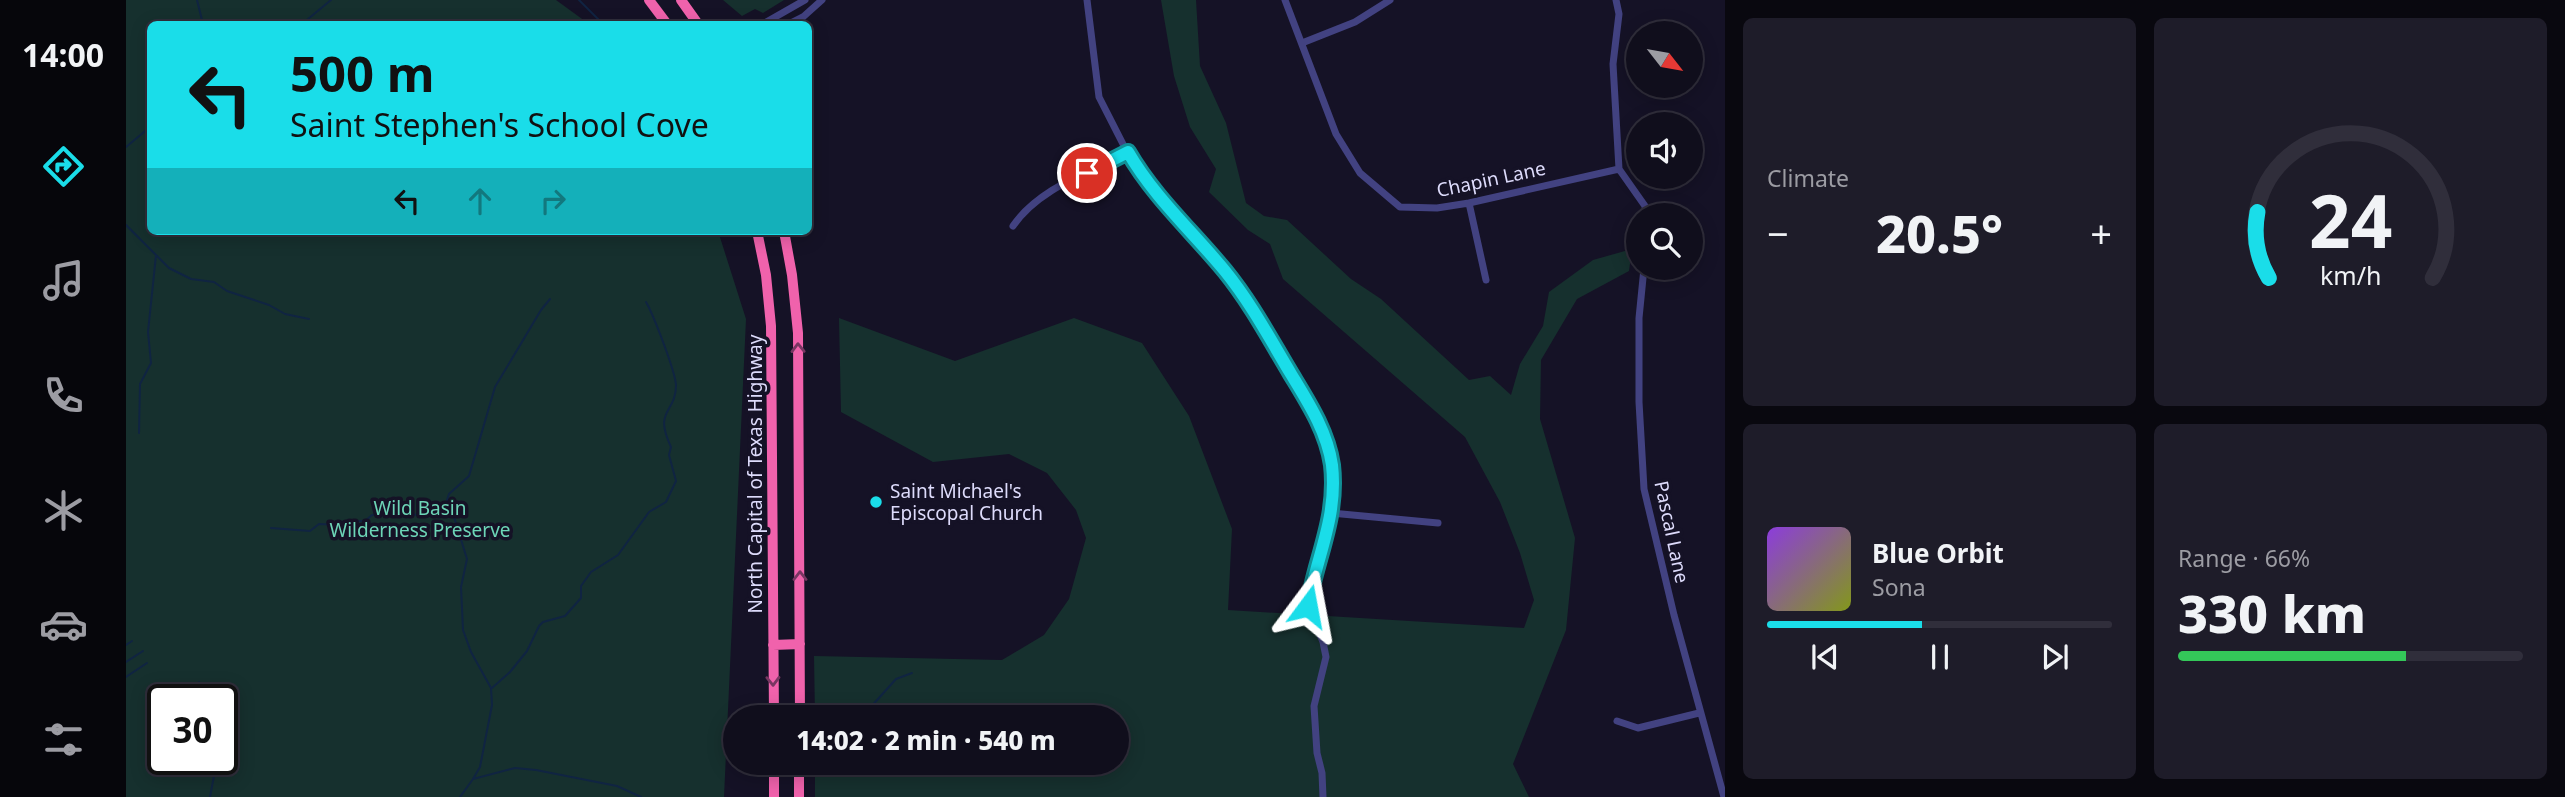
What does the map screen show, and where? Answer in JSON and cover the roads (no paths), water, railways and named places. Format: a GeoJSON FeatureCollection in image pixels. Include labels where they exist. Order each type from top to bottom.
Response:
{"type":"FeatureCollection","features":[{"type":"Feature","properties":{"kind":"highway"},"geometry":{"type":"LineString","coordinates":[[649,0],[665,21]]}},
{"type":"Feature","properties":{"kind":"highway"},"geometry":{"type":"LineString","coordinates":[[681,0],[696,21]]}},
{"type":"Feature","properties":{"kind":"highway","name":"North Capital of Texas Highway"},"geometry":{"type":"LineString","coordinates":[[758,235],[766,275],[771,326],[774,705]]}},
{"type":"Feature","properties":{"kind":"highway"},"geometry":{"type":"LineString","coordinates":[[785,235],[798,333],[800,705]]}},
{"type":"Feature","properties":{"kind":"highway"},"geometry":{"type":"LineString","coordinates":[[773,645],[800,644]]}},
{"type":"Feature","properties":{"kind":"highway"},"geometry":{"type":"LineString","coordinates":[[774,775],[774,797]]}},
{"type":"Feature","properties":{"kind":"highway"},"geometry":{"type":"LineString","coordinates":[[799,775],[799,797]]}},
{"type":"Feature","properties":{"kind":"street"},"geometry":{"type":"LineString","coordinates":[[768,21],[807,0],[815,8]]}},
{"type":"Feature","properties":{"kind":"street"},"geometry":{"type":"LineString","coordinates":[[799,21],[822,0]]}},
{"type":"Feature","properties":{"kind":"street"},"geometry":{"type":"LineString","coordinates":[[1087,0],[1099,97],[1128,152],[1153,190],[1245,298],[1319,420],[1332,465],[1331,513],[1325,548],[1312,584],[1308,606],[1323,642],[1326,657],[1314,706],[1323,797]]}},
{"type":"Feature","properties":{"kind":"street","name":"Chapin Lane"},"geometry":{"type":"LineString","coordinates":[[1285,0],[1336,134],[1360,173],[1400,207],[1437,208],[1469,204],[1619,169]]}},
{"type":"Feature","properties":{"kind":"street"},"geometry":{"type":"LineString","coordinates":[[1302,43],[1355,22],[1390,0]]}},
{"type":"Feature","properties":{"kind":"street"},"geometry":{"type":"LineString","coordinates":[[1616,0],[1619,13],[1613,64],[1619,169],[1642,203]]}},
{"type":"Feature","properties":{"kind":"street"},"geometry":{"type":"LineString","coordinates":[[790,9],[797,21]]}},
{"type":"Feature","properties":{"kind":"street"},"geometry":{"type":"LineString","coordinates":[[1013,226],[1023,212],[1039,199],[1128,152]]}},
{"type":"Feature","properties":{"kind":"street"},"geometry":{"type":"LineString","coordinates":[[1469,204],[1486,280]]}},
{"type":"Feature","properties":{"kind":"street","name":"Pascal Lane"},"geometry":{"type":"LineString","coordinates":[[1643,280],[1639,317],[1639,402],[1644,489],[1699,713],[1724,797]]}},
{"type":"Feature","properties":{"kind":"street"},"geometry":{"type":"LineString","coordinates":[[1331,513],[1438,523]]}},
{"type":"Feature","properties":{"kind":"street"},"geometry":{"type":"LineString","coordinates":[[1617,721],[1638,727],[1699,713]]}},
{"type":"Feature","properties":{"kind":"waterway"},"geometry":{"type":"LineString","coordinates":[[197,0],[202,21]]}},
{"type":"Feature","properties":{"kind":"waterway"},"geometry":{"type":"LineString","coordinates":[[306,21],[331,0]]}},
{"type":"Feature","properties":{"kind":"waterway"},"geometry":{"type":"LineString","coordinates":[[579,0],[600,21]]}},
{"type":"Feature","properties":{"kind":"waterway"},"geometry":{"type":"LineString","coordinates":[[126,147],[147,130]]}},
{"type":"Feature","properties":{"kind":"waterway"},"geometry":{"type":"LineString","coordinates":[[126,225],[169,268],[191,279],[214,282],[227,291],[269,305],[285,314],[309,319]]}},
{"type":"Feature","properties":{"kind":"waterway"},"geometry":{"type":"LineString","coordinates":[[139,433],[140,384],[151,363],[148,332],[156,255]]}},
{"type":"Feature","properties":{"kind":"waterway"},"geometry":{"type":"LineString","coordinates":[[473,779],[480,767],[492,705],[491,688],[471,652],[463,630],[461,587],[467,559],[454,517],[445,506],[449,494],[469,476],[495,387],[550,299]]}},
{"type":"Feature","properties":{"kind":"waterway"},"geometry":{"type":"LineString","coordinates":[[492,688],[527,651],[543,622],[565,616],[581,598],[581,586],[591,572],[618,555],[649,512],[666,502],[676,481],[669,455],[671,447],[664,425],[676,385],[664,344],[646,302]]}},
{"type":"Feature","properties":{"kind":"waterway"},"geometry":{"type":"LineString","coordinates":[[271,528],[310,531],[319,524],[342,525],[346,521],[365,521],[372,515],[406,512],[416,515],[429,510],[452,516]]}},
{"type":"Feature","properties":{"kind":"waterway"},"geometry":{"type":"LineString","coordinates":[[126,645],[132,641]]}},
{"type":"Feature","properties":{"kind":"waterway"},"geometry":{"type":"LineString","coordinates":[[126,662],[143,651]]}},
{"type":"Feature","properties":{"kind":"waterway"},"geometry":{"type":"LineString","coordinates":[[126,677],[147,663]]}},
{"type":"Feature","properties":{"kind":"waterway"},"geometry":{"type":"LineString","coordinates":[[873,705],[896,679],[912,673]]}},
{"type":"Feature","properties":{"kind":"waterway"},"geometry":{"type":"LineString","coordinates":[[460,797],[473,779],[515,768],[617,786],[641,797]]}},
{"type":"Feature","properties":{"kind":"waterway"},"geometry":{"type":"LineString","coordinates":[[210,797],[214,775]]}},
{"type":"Feature","properties":{"kind":"place","name":"Saint Michael's Episcopal Church"},"geometry":{"type":"Point","coordinates":[876,502]}},
{"type":"Feature","properties":{"kind":"park label","name":"Wild Basin Wilderness Preserve"},"geometry":{"type":"Point","coordinates":[420,519]}}]}
